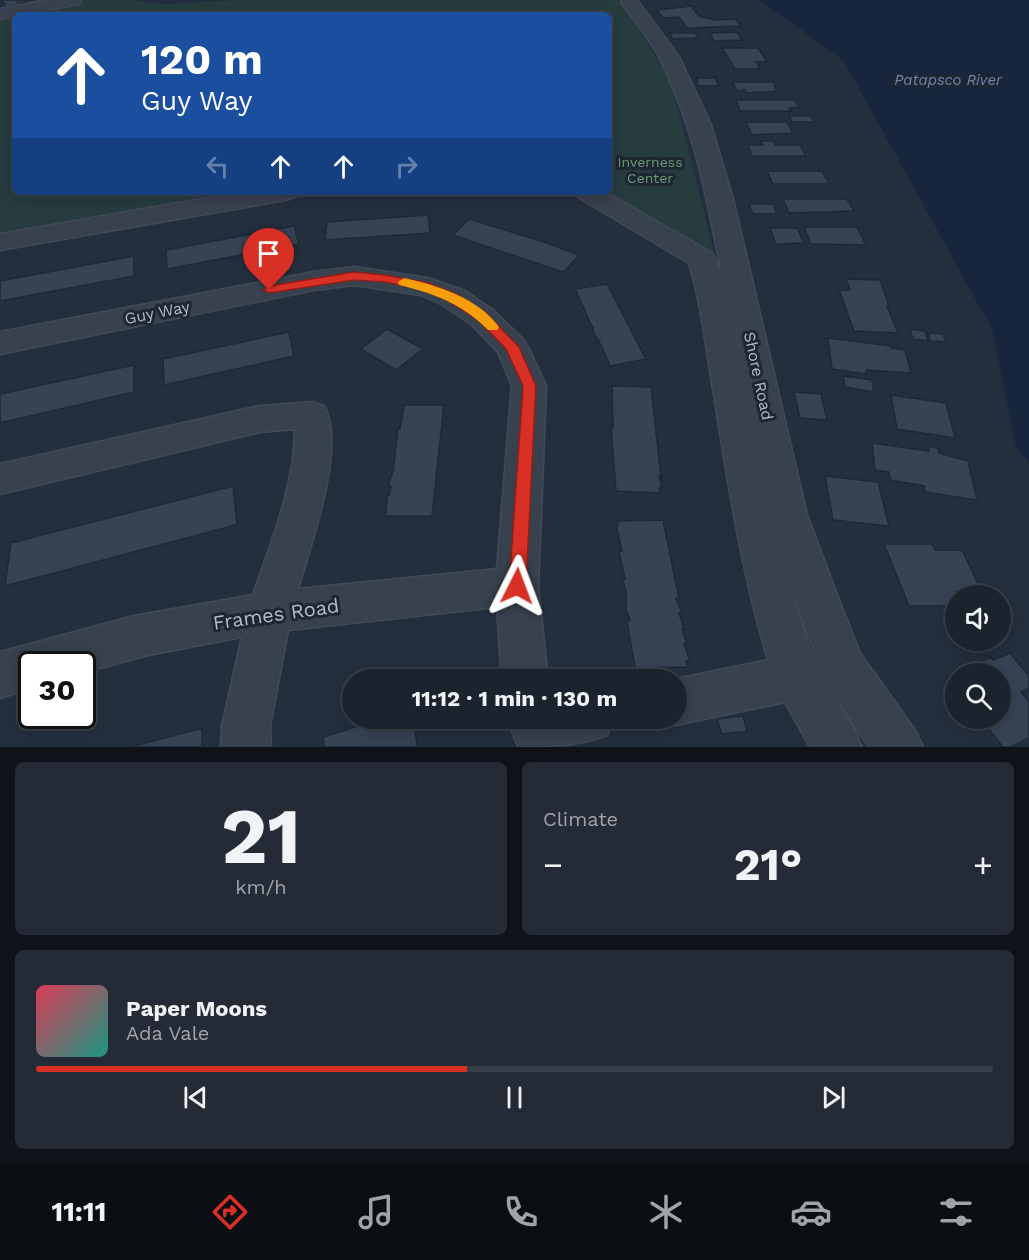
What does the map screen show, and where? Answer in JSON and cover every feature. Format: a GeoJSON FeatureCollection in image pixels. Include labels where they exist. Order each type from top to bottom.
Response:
{"type":"FeatureCollection","features":[{"type":"Feature","properties":{"kind":"street"},"geometry":{"type":"LineString","coordinates":[[0,14],[73,0]]}},
{"type":"Feature","properties":{"kind":"street","name":"Shore Road"},"geometry":{"type":"LineString","coordinates":[[630,2],[669,57],[700,125],[720,199],[787,515],[843,668],[898,747]]}},
{"type":"Feature","properties":{"kind":"street"},"geometry":{"type":"LineString","coordinates":[[0,242],[269,195]]}},
{"type":"Feature","properties":{"kind":"street"},"geometry":{"type":"LineString","coordinates":[[592,195],[702,259],[712,297],[755,526],[779,624],[796,677],[837,747]]}},
{"type":"Feature","properties":{"kind":"street","name":"Guy Way"},"geometry":{"type":"LineString","coordinates":[[0,343],[314,281],[354,276],[428,287],[454,298],[482,317],[512,347],[530,386],[517,586],[524,669]]}},
{"type":"Feature","properties":{"kind":"street"},"geometry":{"type":"LineString","coordinates":[[0,479],[260,419],[312,415],[313,451],[305,495],[269,614],[246,726],[246,747]]}},
{"type":"Feature","properties":{"kind":"street","name":"Frames Road"},"geometry":{"type":"LineString","coordinates":[[87,651],[146,635],[269,614],[393,598],[517,586]]}},
{"type":"Feature","properties":{"kind":"street"},"geometry":{"type":"LineString","coordinates":[[687,699],[843,668]]}},
{"type":"Feature","properties":{"kind":"street"},"geometry":{"type":"LineString","coordinates":[[0,675],[18,670]]}},
{"type":"Feature","properties":{"kind":"green space","name":"Inverness Center"},"geometry":{"type":"Polygon","coordinates":[[[88,0],[128,0],[164,4],[238,0],[618,0],[645,38],[672,86],[715,256],[608,195],[612,195],[612,12],[31,12],[88,0]]]}},
{"type":"Feature","properties":{"kind":"green space"},"geometry":{"type":"Polygon","coordinates":[[[12,16],[12,195],[245,195],[0,238],[0,18],[12,16]]]}},
{"type":"Feature","properties":{"kind":"water","name":"Patapsco River"},"geometry":{"type":"Polygon","coordinates":[[[760,0],[1029,0],[1029,463],[1016,447],[992,329],[844,61],[760,0]]]}},
{"type":"Feature","properties":{"kind":"building"},"geometry":{"type":"Polygon","coordinates":[[[2,0],[31,1],[19,3],[17,1],[19,4],[6,7],[2,0]]]}},
{"type":"Feature","properties":{"kind":"building"},"geometry":{"type":"Polygon","coordinates":[[[691,6],[699,16],[713,20],[735,19],[741,26],[687,28],[679,17],[663,18],[657,10],[691,6]]]}},
{"type":"Feature","properties":{"kind":"building"},"geometry":{"type":"Polygon","coordinates":[[[737,32],[742,40],[714,41],[710,33],[737,32]]]}},
{"type":"Feature","properties":{"kind":"building"},"geometry":{"type":"Polygon","coordinates":[[[669,33],[695,33],[698,38],[673,39],[669,33]]]}},
{"type":"Feature","properties":{"kind":"building"},"geometry":{"type":"Polygon","coordinates":[[[722,48],[758,48],[767,62],[756,62],[761,69],[735,69],[722,48]]]}},
{"type":"Feature","properties":{"kind":"building"},"geometry":{"type":"Polygon","coordinates":[[[696,78],[715,78],[719,86],[699,86],[696,78]]]}},
{"type":"Feature","properties":{"kind":"building"},"geometry":{"type":"Polygon","coordinates":[[[733,82],[773,82],[777,91],[747,93],[746,90],[737,91],[733,82]]]}},
{"type":"Feature","properties":{"kind":"building"},"geometry":{"type":"Polygon","coordinates":[[[736,100],[795,100],[799,107],[789,108],[791,111],[740,111],[736,100]]]}},
{"type":"Feature","properties":{"kind":"building"},"geometry":{"type":"Polygon","coordinates":[[[789,116],[811,116],[814,122],[792,122],[789,116]]]}},
{"type":"Feature","properties":{"kind":"building"},"geometry":{"type":"Polygon","coordinates":[[[746,122],[787,122],[793,133],[752,135],[746,122]]]}},
{"type":"Feature","properties":{"kind":"building"},"geometry":{"type":"Polygon","coordinates":[[[761,141],[773,141],[775,145],[800,145],[806,156],[752,156],[748,145],[763,145],[761,141]]]}},
{"type":"Feature","properties":{"kind":"building"},"geometry":{"type":"Polygon","coordinates":[[[767,171],[822,171],[829,184],[773,184],[767,171]]]}},
{"type":"Feature","properties":{"kind":"building"},"geometry":{"type":"Polygon","coordinates":[[[783,199],[847,199],[854,211],[789,213],[783,199]]]}},
{"type":"Feature","properties":{"kind":"building"},"geometry":{"type":"Polygon","coordinates":[[[749,204],[773,204],[777,214],[753,214],[749,204]]]}},
{"type":"Feature","properties":{"kind":"building"},"geometry":{"type":"Polygon","coordinates":[[[428,215],[430,233],[325,240],[327,222],[428,215]]]}},
{"type":"Feature","properties":{"kind":"building"},"geometry":{"type":"Polygon","coordinates":[[[469,219],[579,255],[564,272],[453,235],[469,219]]]}},
{"type":"Feature","properties":{"kind":"building"},"geometry":{"type":"Polygon","coordinates":[[[294,226],[299,244],[167,269],[166,250],[294,226]]]}},
{"type":"Feature","properties":{"kind":"building"},"geometry":{"type":"Polygon","coordinates":[[[804,227],[857,227],[866,245],[811,244],[804,227]]]}},
{"type":"Feature","properties":{"kind":"building"},"geometry":{"type":"Polygon","coordinates":[[[770,228],[797,228],[804,243],[776,244],[770,228]]]}},
{"type":"Feature","properties":{"kind":"building"},"geometry":{"type":"Polygon","coordinates":[[[134,256],[134,276],[0,301],[0,281],[134,256]]]}},
{"type":"Feature","properties":{"kind":"building"},"geometry":{"type":"Polygon","coordinates":[[[846,279],[880,280],[898,333],[854,331],[839,290],[850,290],[846,279]]]}},
{"type":"Feature","properties":{"kind":"building"},"geometry":{"type":"Polygon","coordinates":[[[607,284],[646,359],[610,366],[601,345],[597,343],[600,342],[594,335],[593,327],[575,289],[607,284]]]}},
{"type":"Feature","properties":{"kind":"building"},"geometry":{"type":"Polygon","coordinates":[[[387,329],[423,349],[396,370],[361,349],[387,329]]]}},
{"type":"Feature","properties":{"kind":"building"},"geometry":{"type":"Polygon","coordinates":[[[910,329],[925,331],[928,341],[913,339],[910,329]]]}},
{"type":"Feature","properties":{"kind":"building"},"geometry":{"type":"Polygon","coordinates":[[[289,332],[294,356],[164,385],[163,359],[289,332]]]}},
{"type":"Feature","properties":{"kind":"building"},"geometry":{"type":"Polygon","coordinates":[[[928,333],[943,334],[946,342],[930,341],[928,333]]]}},
{"type":"Feature","properties":{"kind":"building"},"geometry":{"type":"Polygon","coordinates":[[[828,338],[905,350],[911,373],[866,370],[866,374],[832,369],[828,338]]]}},
{"type":"Feature","properties":{"kind":"building"},"geometry":{"type":"Polygon","coordinates":[[[134,365],[134,392],[0,423],[0,394],[134,365]]]}},
{"type":"Feature","properties":{"kind":"building"},"geometry":{"type":"Polygon","coordinates":[[[843,376],[872,380],[874,392],[845,387],[843,376]]]}},
{"type":"Feature","properties":{"kind":"building"},"geometry":{"type":"Polygon","coordinates":[[[612,386],[651,387],[662,488],[659,488],[660,493],[616,491],[611,428],[613,428],[612,386]]]}},
{"type":"Feature","properties":{"kind":"building"},"geometry":{"type":"Polygon","coordinates":[[[794,392],[821,394],[827,420],[800,418],[794,392]]]}},
{"type":"Feature","properties":{"kind":"building"},"geometry":{"type":"Polygon","coordinates":[[[891,395],[946,403],[955,438],[897,429],[891,395]]]}},
{"type":"Feature","properties":{"kind":"building"},"geometry":{"type":"Polygon","coordinates":[[[404,405],[444,405],[432,516],[386,516],[387,494],[389,495],[391,487],[389,482],[393,472],[398,429],[400,429],[404,405]]]}},
{"type":"Feature","properties":{"kind":"building"},"geometry":{"type":"Polygon","coordinates":[[[872,443],[929,451],[928,446],[938,448],[939,453],[968,461],[977,500],[925,492],[924,486],[890,480],[889,472],[875,470],[872,443]]]}},
{"type":"Feature","properties":{"kind":"building"},"geometry":{"type":"Polygon","coordinates":[[[825,476],[878,482],[889,526],[833,520],[825,476]]]}},
{"type":"Feature","properties":{"kind":"building"},"geometry":{"type":"Polygon","coordinates":[[[233,486],[237,524],[5,586],[11,543],[233,486]]]}},
{"type":"Feature","properties":{"kind":"building"},"geometry":{"type":"Polygon","coordinates":[[[663,520],[679,598],[676,598],[682,613],[679,613],[687,644],[684,644],[690,661],[686,661],[688,667],[635,668],[627,621],[630,621],[628,613],[626,614],[626,591],[622,579],[625,579],[619,552],[622,551],[616,525],[618,525],[617,521],[663,520]]]}},
{"type":"Feature","properties":{"kind":"building"},"geometry":{"type":"Polygon","coordinates":[[[884,544],[932,544],[935,550],[962,550],[979,585],[945,585],[945,606],[909,606],[884,544]]]}},
{"type":"Feature","properties":{"kind":"building"},"geometry":{"type":"Polygon","coordinates":[[[1010,653],[1029,676],[1029,688],[1021,692],[1029,702],[1029,738],[1011,747],[1003,747],[989,729],[1011,729],[1011,663],[977,663],[991,657],[993,660],[1010,653]]]}},
{"type":"Feature","properties":{"kind":"building"},"geometry":{"type":"Polygon","coordinates":[[[743,716],[747,731],[722,734],[717,719],[743,716]]]}},
{"type":"Feature","properties":{"kind":"building"},"geometry":{"type":"Polygon","coordinates":[[[202,728],[202,747],[131,747],[202,728]]]}},
{"type":"Feature","properties":{"kind":"building"},"geometry":{"type":"Polygon","coordinates":[[[349,729],[414,729],[418,747],[324,747],[323,737],[349,729]]]}},
{"type":"Feature","properties":{"kind":"slow traffic"},"geometry":{"type":"LineString","coordinates":[[404,282],[428,287],[454,298],[493,327]]}},
{"type":"Feature","properties":{"kind":"route"},"geometry":{"type":"LineString","coordinates":[[269,290],[354,276],[428,287],[454,298],[482,317],[512,347],[530,386],[517,586]]}}]}
